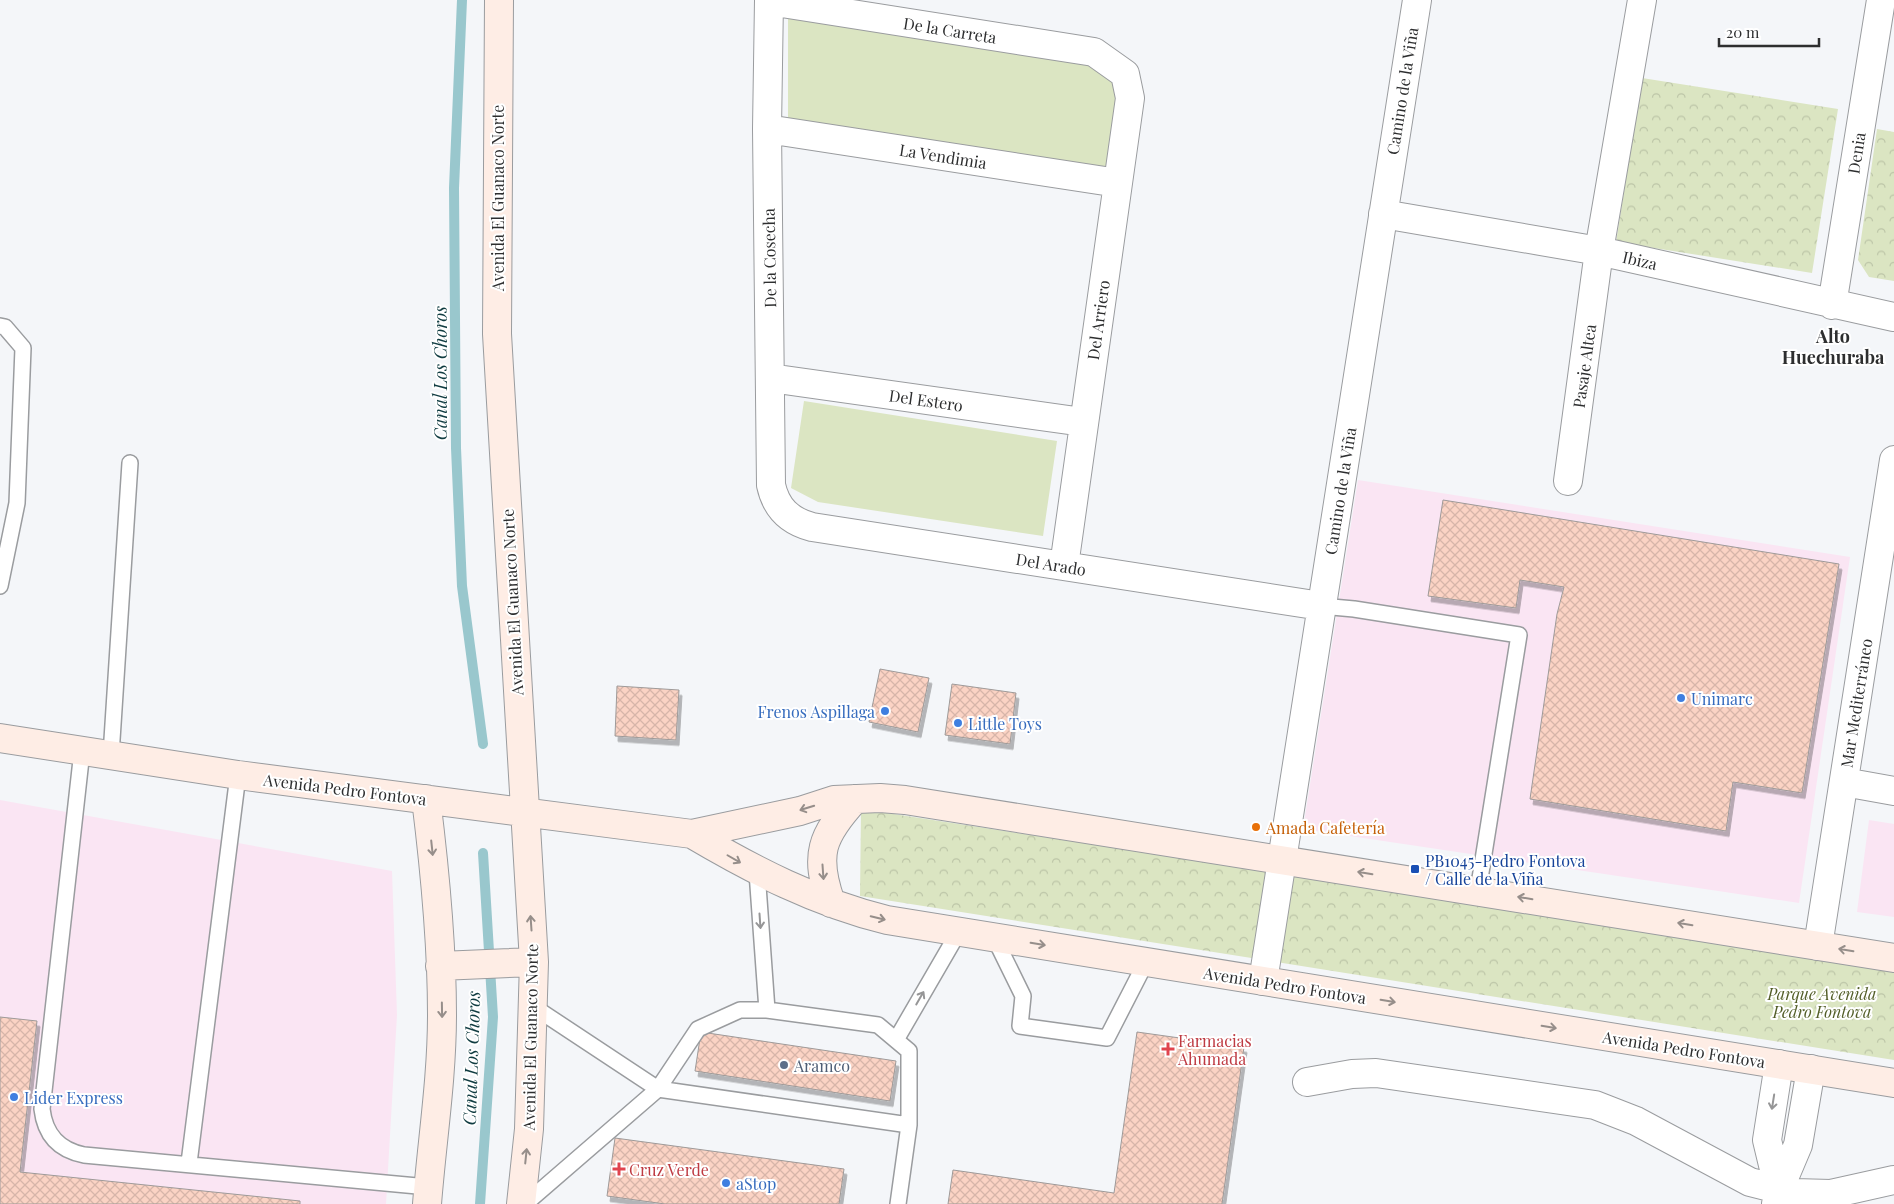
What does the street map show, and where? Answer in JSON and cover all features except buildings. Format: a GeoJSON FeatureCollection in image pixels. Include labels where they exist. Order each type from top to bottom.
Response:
{"type":"FeatureCollection","features":[{"type":"Feature","properties":{"kind":"street","name":"Avenida El Guanaco Norte"},"geometry":{"type":"LineString","coordinates":[[500,0],[497,334],[524,812],[523,963],[534,1007],[529,1129],[521,1204]]}},
{"type":"Feature","properties":{"kind":"street","name":"Camino de la Viña"},"geometry":{"type":"LineString","coordinates":[[1263,981],[1417,0]]}},
{"type":"Feature","properties":{"kind":"street"},"geometry":{"type":"LineString","coordinates":[[1599,251],[1642,0]]}},
{"type":"Feature","properties":{"kind":"street","name":"Denia"},"geometry":{"type":"LineString","coordinates":[[1832,305],[1881,0]]}},
{"type":"Feature","properties":{"kind":"street","name":"De la Carreta"},"geometry":{"type":"LineString","coordinates":[[769,1],[1094,52],[1125,74]]}},
{"type":"Feature","properties":{"kind":"street","name":"De la Cosecha"},"geometry":{"type":"LineString","coordinates":[[769,1],[767,129],[771,485],[777,504],[783,512]]}},
{"type":"Feature","properties":{"kind":"street","name":"Del Arriero"},"geometry":{"type":"LineString","coordinates":[[1064,566],[1130,98],[1125,74]]}},
{"type":"Feature","properties":{"kind":"street","name":"La Vendimia"},"geometry":{"type":"LineString","coordinates":[[767,129],[1118,183]]}},
{"type":"Feature","properties":{"kind":"street","name":"Ibiza"},"geometry":{"type":"LineString","coordinates":[[1383,214],[1599,251],[1894,318]]}},
{"type":"Feature","properties":{"kind":"street","name":"Pasaje Altea"},"geometry":{"type":"LineString","coordinates":[[1568,481],[1599,251]]}},
{"type":"Feature","properties":{"kind":"street","name":"Del Estero"},"geometry":{"type":"LineString","coordinates":[[770,378],[1083,422]]}},
{"type":"Feature","properties":{"kind":"street","name":"Mar Mediterráneo"},"geometry":{"type":"LineString","coordinates":[[1818,946],[1844,782],[1886,559],[1894,460]]}},
{"type":"Feature","properties":{"kind":"street","name":"Del Arado"},"geometry":{"type":"LineString","coordinates":[[783,512],[801,524],[812,527],[1321,606]]}},
{"type":"Feature","properties":{"kind":"street","name":"Avenida Pedro Fontova"},"geometry":{"type":"LineString","coordinates":[[0,738],[238,775],[692,834],[800,811],[834,800],[905,800],[1894,958]]}},
{"type":"Feature","properties":{"kind":"street"},"geometry":{"type":"LineString","coordinates":[[1844,782],[1894,791]]}},
{"type":"Feature","properties":{"kind":"street"},"geometry":{"type":"LineString","coordinates":[[426,799],[439,918],[442,1016],[433,1160],[428,1195]]}},
{"type":"Feature","properties":{"kind":"street"},"geometry":{"type":"LineString","coordinates":[[831,903],[824,881],[822,865],[826,835],[855,799]]}},
{"type":"Feature","properties":{"kind":"street","name":"Avenida Pedro Fontova"},"geometry":{"type":"LineString","coordinates":[[692,834],[757,872],[831,903],[887,920],[1894,1083]]}},
{"type":"Feature","properties":{"kind":"street"},"geometry":{"type":"LineString","coordinates":[[440,966],[523,963]]}},
{"type":"Feature","properties":{"kind":"street"},"geometry":{"type":"LineString","coordinates":[[1778,1197],[1767,1140],[1780,1064]]}},
{"type":"Feature","properties":{"kind":"street"},"geometry":{"type":"LineString","coordinates":[[1778,1197],[1798,1144],[1811,1070]]}},
{"type":"Feature","properties":{"kind":"street"},"geometry":{"type":"LineString","coordinates":[[1307,1082],[1352,1074],[1376,1073],[1595,1105],[1636,1121],[1778,1197],[1794,1193],[1831,1194],[1894,1180]]}},
{"type":"Feature","properties":{"kind":"lane"},"geometry":{"type":"LineString","coordinates":[[0,326],[5,327],[23,348],[17,503],[0,586]]}},
{"type":"Feature","properties":{"kind":"lane"},"geometry":{"type":"LineString","coordinates":[[111,755],[130,463]]}},
{"type":"Feature","properties":{"kind":"lane"},"geometry":{"type":"LineString","coordinates":[[1321,606],[1354,609],[1519,635],[1478,891]]}},
{"type":"Feature","properties":{"kind":"lane"},"geometry":{"type":"LineString","coordinates":[[82,751],[42,1109],[43,1120],[54,1140],[73,1152],[189,1163],[428,1195]]}},
{"type":"Feature","properties":{"kind":"lane"},"geometry":{"type":"LineString","coordinates":[[189,1163],[238,775]]}},
{"type":"Feature","properties":{"kind":"lane"},"geometry":{"type":"LineString","coordinates":[[757,872],[767,1010]]}},
{"type":"Feature","properties":{"kind":"lane"},"geometry":{"type":"LineString","coordinates":[[896,1040],[958,933]]}},
{"type":"Feature","properties":{"kind":"lane"},"geometry":{"type":"LineString","coordinates":[[994,937],[1023,996],[1020,1026],[1107,1038],[1146,962]]}},
{"type":"Feature","properties":{"kind":"lane"},"geometry":{"type":"LineString","coordinates":[[534,1007],[658,1089],[909,1126]]}},
{"type":"Feature","properties":{"kind":"lane"},"geometry":{"type":"LineString","coordinates":[[525,1204],[658,1089],[698,1029],[740,1010],[767,1010],[878,1025],[909,1051],[909,1126],[898,1204]]}},
{"type":"Feature","properties":{"kind":"shaded area"},"geometry":{"type":"Polygon","coordinates":[[[1358,480],[1850,557],[1799,903],[1303,829],[1358,480]]]}},
{"type":"Feature","properties":{"kind":"shaded area"},"geometry":{"type":"Polygon","coordinates":[[[0,800],[392,871],[397,1015],[386,1204],[0,1204],[0,800]]]}},
{"type":"Feature","properties":{"kind":"shaded area"},"geometry":{"type":"Polygon","coordinates":[[[1869,820],[1894,824],[1894,917],[1857,912],[1869,820]]]}},
{"type":"Feature","properties":{"kind":"green space"},"geometry":{"type":"Polygon","coordinates":[[[788,18],[1092,63],[1112,77],[1116,93],[1108,169],[788,118],[788,18]]]}},
{"type":"Feature","properties":{"kind":"green space"},"geometry":{"type":"Polygon","coordinates":[[[1642,78],[1838,109],[1812,273],[1616,242],[1642,78]]]}},
{"type":"Feature","properties":{"kind":"green space"},"geometry":{"type":"Polygon","coordinates":[[[1877,129],[1894,132],[1894,281],[1869,277],[1858,260],[1877,129]]]}},
{"type":"Feature","properties":{"kind":"green space"},"geometry":{"type":"Polygon","coordinates":[[[804,401],[1057,441],[1043,536],[818,502],[791,488],[804,401]]]}},
{"type":"Feature","properties":{"kind":"green space","name":"Parque Avenida Pedro Fontova"},"geometry":{"type":"Polygon","coordinates":[[[861,809],[1894,967],[1894,1060],[860,896],[861,809]]]}},
{"type":"Feature","properties":{"kind":"waterway","name":"Canal Los Choros"},"geometry":{"type":"LineString","coordinates":[[462,0],[454,188],[456,448],[462,586],[483,744]]}},
{"type":"Feature","properties":{"kind":"waterway","name":"Canal Los Choros"},"geometry":{"type":"LineString","coordinates":[[480,1204],[493,1017],[483,853]]}},
{"type":"Feature","properties":{"kind":"place","name":"Unimarc"},"geometry":{"type":"Point","coordinates":[1681,698]}},
{"type":"Feature","properties":{"kind":"place","name":"Frenos Aspillaga"},"geometry":{"type":"Point","coordinates":[885,711]}},
{"type":"Feature","properties":{"kind":"place","name":"Little Toys"},"geometry":{"type":"Point","coordinates":[958,723]}},
{"type":"Feature","properties":{"kind":"place","name":"Amada Cafetería"},"geometry":{"type":"Point","coordinates":[1256,827]}},
{"type":"Feature","properties":{"kind":"place","name":"PB1045-Pedro Fontova / Calle de la Viña"},"geometry":{"type":"Point","coordinates":[1415,869]}},
{"type":"Feature","properties":{"kind":"place","name":"Farmacias Ahumada"},"geometry":{"type":"Point","coordinates":[1168,1049]}},
{"type":"Feature","properties":{"kind":"place","name":"Aramco"},"geometry":{"type":"Point","coordinates":[784,1065]}},
{"type":"Feature","properties":{"kind":"place","name":"Lider Express"},"geometry":{"type":"Point","coordinates":[14,1097]}},
{"type":"Feature","properties":{"kind":"place","name":"Cruz Verde"},"geometry":{"type":"Point","coordinates":[619,1169]}},
{"type":"Feature","properties":{"kind":"place","name":"aStop"},"geometry":{"type":"Point","coordinates":[726,1183]}},
{"type":"Feature","properties":{"kind":"district","name":"Alto Huechuraba"},"geometry":{"type":"Point","coordinates":[1833,346]}}]}
